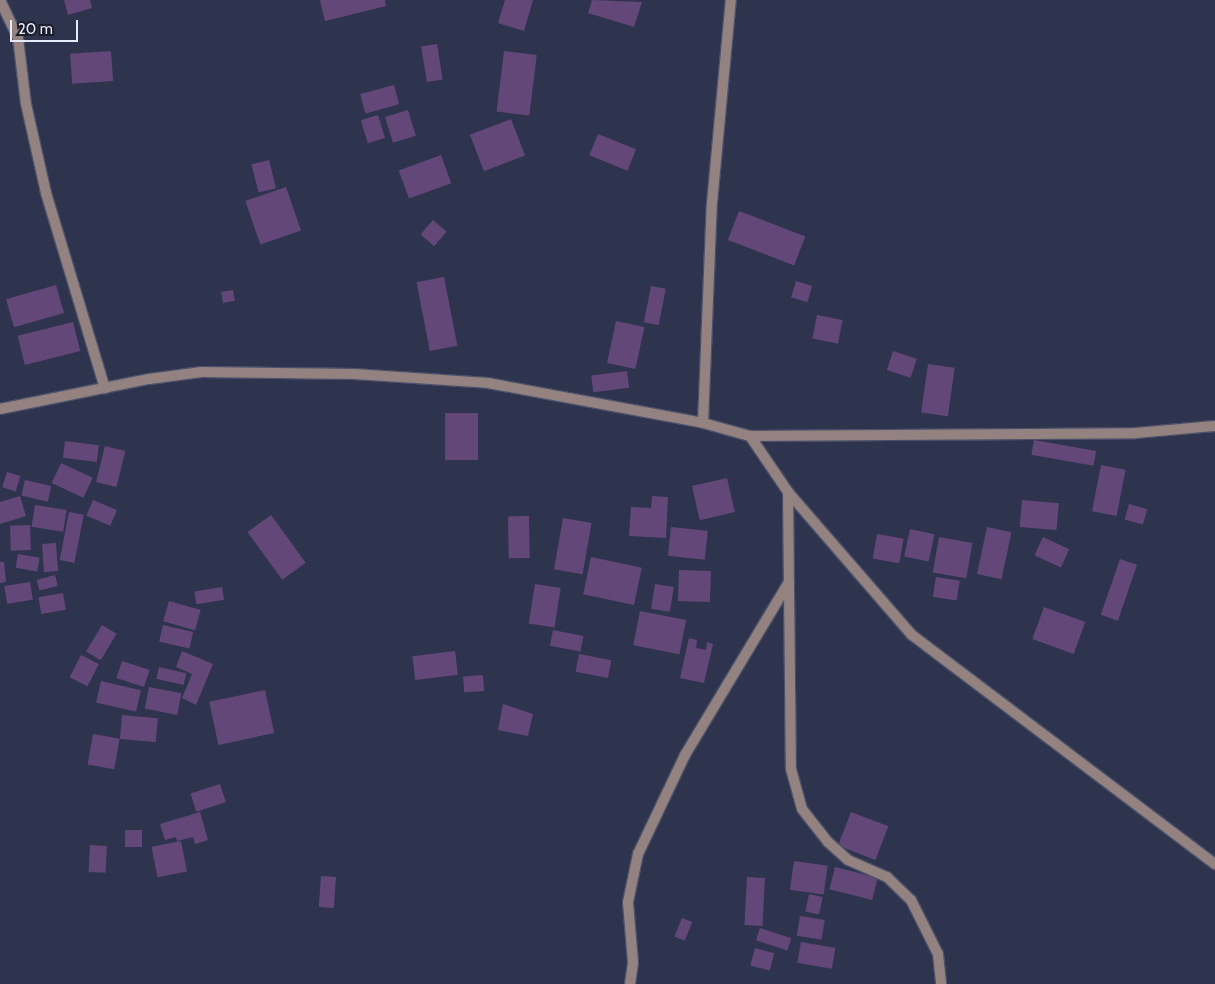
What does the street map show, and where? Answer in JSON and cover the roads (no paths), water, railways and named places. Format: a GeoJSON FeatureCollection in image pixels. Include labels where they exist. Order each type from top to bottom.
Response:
{"type":"FeatureCollection","features":[{"type":"Feature","properties":{"kind":"street"},"geometry":{"type":"LineString","coordinates":[[0,0],[18,38],[26,104],[46,193],[105,388]]}},
{"type":"Feature","properties":{"kind":"street"},"geometry":{"type":"LineString","coordinates":[[703,423],[712,203],[731,0]]}},
{"type":"Feature","properties":{"kind":"street"},"geometry":{"type":"LineString","coordinates":[[0,409],[105,388],[202,372],[354,374],[488,383],[703,423],[750,436],[1136,433],[1215,426]]}},
{"type":"Feature","properties":{"kind":"street"},"geometry":{"type":"LineString","coordinates":[[750,436],[788,492],[912,635],[1215,864]]}},
{"type":"Feature","properties":{"kind":"street"},"geometry":{"type":"LineString","coordinates":[[788,492],[791,769],[802,809],[828,842],[848,860],[887,877],[911,900],[938,954],[941,984]]}},
{"type":"Feature","properties":{"kind":"street"},"geometry":{"type":"LineString","coordinates":[[630,984],[633,962],[628,902],[638,854],[685,755],[789,581]]}}]}
